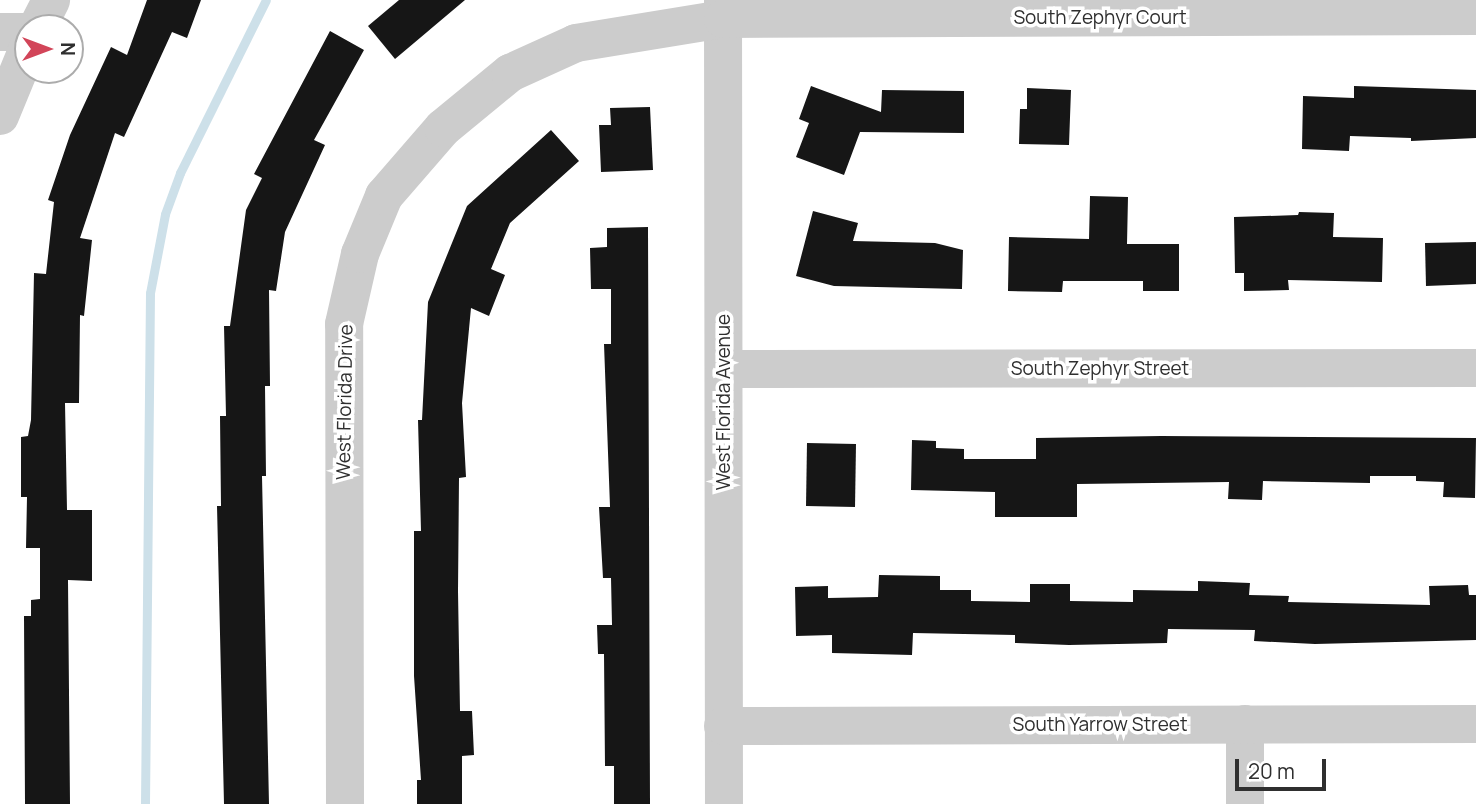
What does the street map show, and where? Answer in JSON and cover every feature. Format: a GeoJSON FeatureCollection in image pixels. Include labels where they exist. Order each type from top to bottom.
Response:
{"type":"FeatureCollection","features":[{"type":"Feature","properties":{"kind":"street","name":"South Zephyr Court"},"geometry":{"type":"LineString","coordinates":[[723,9],[1476,16]]}},
{"type":"Feature","properties":{"kind":"street","name":"West Florida Avenue"},"geometry":{"type":"LineString","coordinates":[[723,9],[724,804]]}},
{"type":"Feature","properties":{"kind":"street","name":"West Florida Drive"},"geometry":{"type":"LineString","coordinates":[[345,804],[344,324],[360,254],[384,196],[443,128],[510,72],[576,43],[723,9]]}},
{"type":"Feature","properties":{"kind":"street"},"geometry":{"type":"LineString","coordinates":[[0,116],[14,82]]}},
{"type":"Feature","properties":{"kind":"street","name":"South Zephyr Street"},"geometry":{"type":"LineString","coordinates":[[724,369],[1476,368]]}},
{"type":"Feature","properties":{"kind":"street"},"geometry":{"type":"LineString","coordinates":[[1245,724],[1245,804]]}},
{"type":"Feature","properties":{"kind":"street","name":"South Yarrow Street"},"geometry":{"type":"LineString","coordinates":[[723,726],[1476,724]]}},
{"type":"Feature","properties":{"kind":"building"},"geometry":{"type":"Polygon","coordinates":[[[147,0],[201,0],[187,38],[172,32],[124,137],[115,133],[80,238],[92,240],[84,316],[80,315],[79,403],[65,403],[67,510],[92,510],[92,581],[68,580],[70,804],[25,804],[24,616],[31,616],[31,600],[40,599],[40,548],[26,548],[27,497],[21,497],[21,437],[28,436],[31,420],[34,273],[46,274],[54,202],[48,200],[70,135],[111,47],[127,55],[147,0]]]}},
{"type":"Feature","properties":{"kind":"building"},"geometry":{"type":"Polygon","coordinates":[[[399,0],[465,0],[395,59],[368,26],[399,0]]]}},
{"type":"Feature","properties":{"kind":"building"},"geometry":{"type":"Polygon","coordinates":[[[330,31],[364,50],[314,140],[325,145],[285,232],[276,291],[269,290],[270,386],[265,386],[266,476],[262,476],[269,804],[224,804],[217,506],[221,506],[220,416],[226,416],[224,326],[230,326],[246,210],[262,178],[254,174],[330,31]]]}},
{"type":"Feature","properties":{"kind":"building"},"geometry":{"type":"Polygon","coordinates":[[[811,86],[881,112],[882,90],[964,91],[964,133],[860,132],[844,175],[796,157],[809,123],[799,119],[811,86]]]}},
{"type":"Feature","properties":{"kind":"building"},"geometry":{"type":"Polygon","coordinates":[[[1354,86],[1476,90],[1476,138],[1411,141],[1411,138],[1350,136],[1349,151],[1302,149],[1303,96],[1354,98],[1354,86]]]}},
{"type":"Feature","properties":{"kind":"building"},"geometry":{"type":"Polygon","coordinates":[[[1027,88],[1071,90],[1069,145],[1019,144],[1020,109],[1027,109],[1027,88]]]}},
{"type":"Feature","properties":{"kind":"building"},"geometry":{"type":"Polygon","coordinates":[[[650,107],[653,170],[601,172],[599,125],[611,125],[610,108],[650,107]]]}},
{"type":"Feature","properties":{"kind":"building"},"geometry":{"type":"Polygon","coordinates":[[[551,130],[579,161],[510,223],[491,269],[505,275],[489,316],[471,308],[462,403],[466,477],[459,478],[458,591],[460,711],[472,711],[474,755],[462,756],[462,804],[417,804],[417,780],[421,780],[414,676],[414,531],[421,531],[418,420],[422,420],[428,302],[467,206],[551,130]]]}},
{"type":"Feature","properties":{"kind":"building"},"geometry":{"type":"Polygon","coordinates":[[[1090,196],[1128,197],[1127,244],[1179,244],[1179,291],[1143,291],[1143,281],[1063,281],[1062,292],[1008,291],[1009,237],[1089,239],[1090,196]]]}},
{"type":"Feature","properties":{"kind":"building"},"geometry":{"type":"Polygon","coordinates":[[[813,211],[858,223],[853,241],[935,243],[963,250],[962,289],[834,286],[796,276],[813,211]]]}},
{"type":"Feature","properties":{"kind":"building"},"geometry":{"type":"Polygon","coordinates":[[[1299,212],[1334,213],[1333,237],[1383,238],[1382,282],[1288,280],[1289,290],[1244,291],[1244,273],[1235,273],[1234,217],[1298,215],[1299,212]]]}},
{"type":"Feature","properties":{"kind":"building"},"geometry":{"type":"Polygon","coordinates":[[[648,227],[650,804],[614,804],[614,766],[605,766],[604,654],[598,654],[597,625],[612,625],[611,578],[603,578],[599,507],[610,507],[604,344],[611,344],[611,289],[591,289],[590,248],[607,247],[607,228],[648,227]]]}},
{"type":"Feature","properties":{"kind":"building"},"geometry":{"type":"Polygon","coordinates":[[[1476,242],[1476,284],[1426,286],[1425,243],[1476,242]]]}},
{"type":"Feature","properties":{"kind":"building"},"geometry":{"type":"Polygon","coordinates":[[[1036,438],[1476,438],[1475,498],[1443,497],[1444,482],[1416,481],[1416,476],[1370,476],[1370,483],[1263,481],[1262,500],[1228,499],[1229,482],[1077,484],[1077,517],[995,517],[995,492],[911,490],[912,440],[936,441],[936,448],[964,449],[964,459],[1036,459],[1036,438]]]}},
{"type":"Feature","properties":{"kind":"building"},"geometry":{"type":"Polygon","coordinates":[[[807,443],[856,444],[855,507],[806,506],[807,443]]]}},
{"type":"Feature","properties":{"kind":"building"},"geometry":{"type":"Polygon","coordinates":[[[879,575],[940,576],[940,590],[971,590],[971,601],[1030,602],[1030,584],[1070,584],[1070,601],[1133,602],[1133,590],[1198,591],[1198,581],[1250,583],[1249,595],[1289,596],[1288,602],[1430,605],[1429,586],[1468,585],[1469,595],[1476,595],[1476,640],[1315,644],[1254,641],[1255,630],[1168,629],[1167,643],[1069,645],[1015,643],[1015,635],[913,633],[912,655],[832,653],[832,635],[796,636],[795,587],[828,586],[828,598],[878,597],[879,575]]]}},
{"type":"Feature","properties":{"kind":"waterway"},"geometry":{"type":"LineString","coordinates":[[145,804],[150,293],[165,214],[180,173],[266,0]]}}]}
